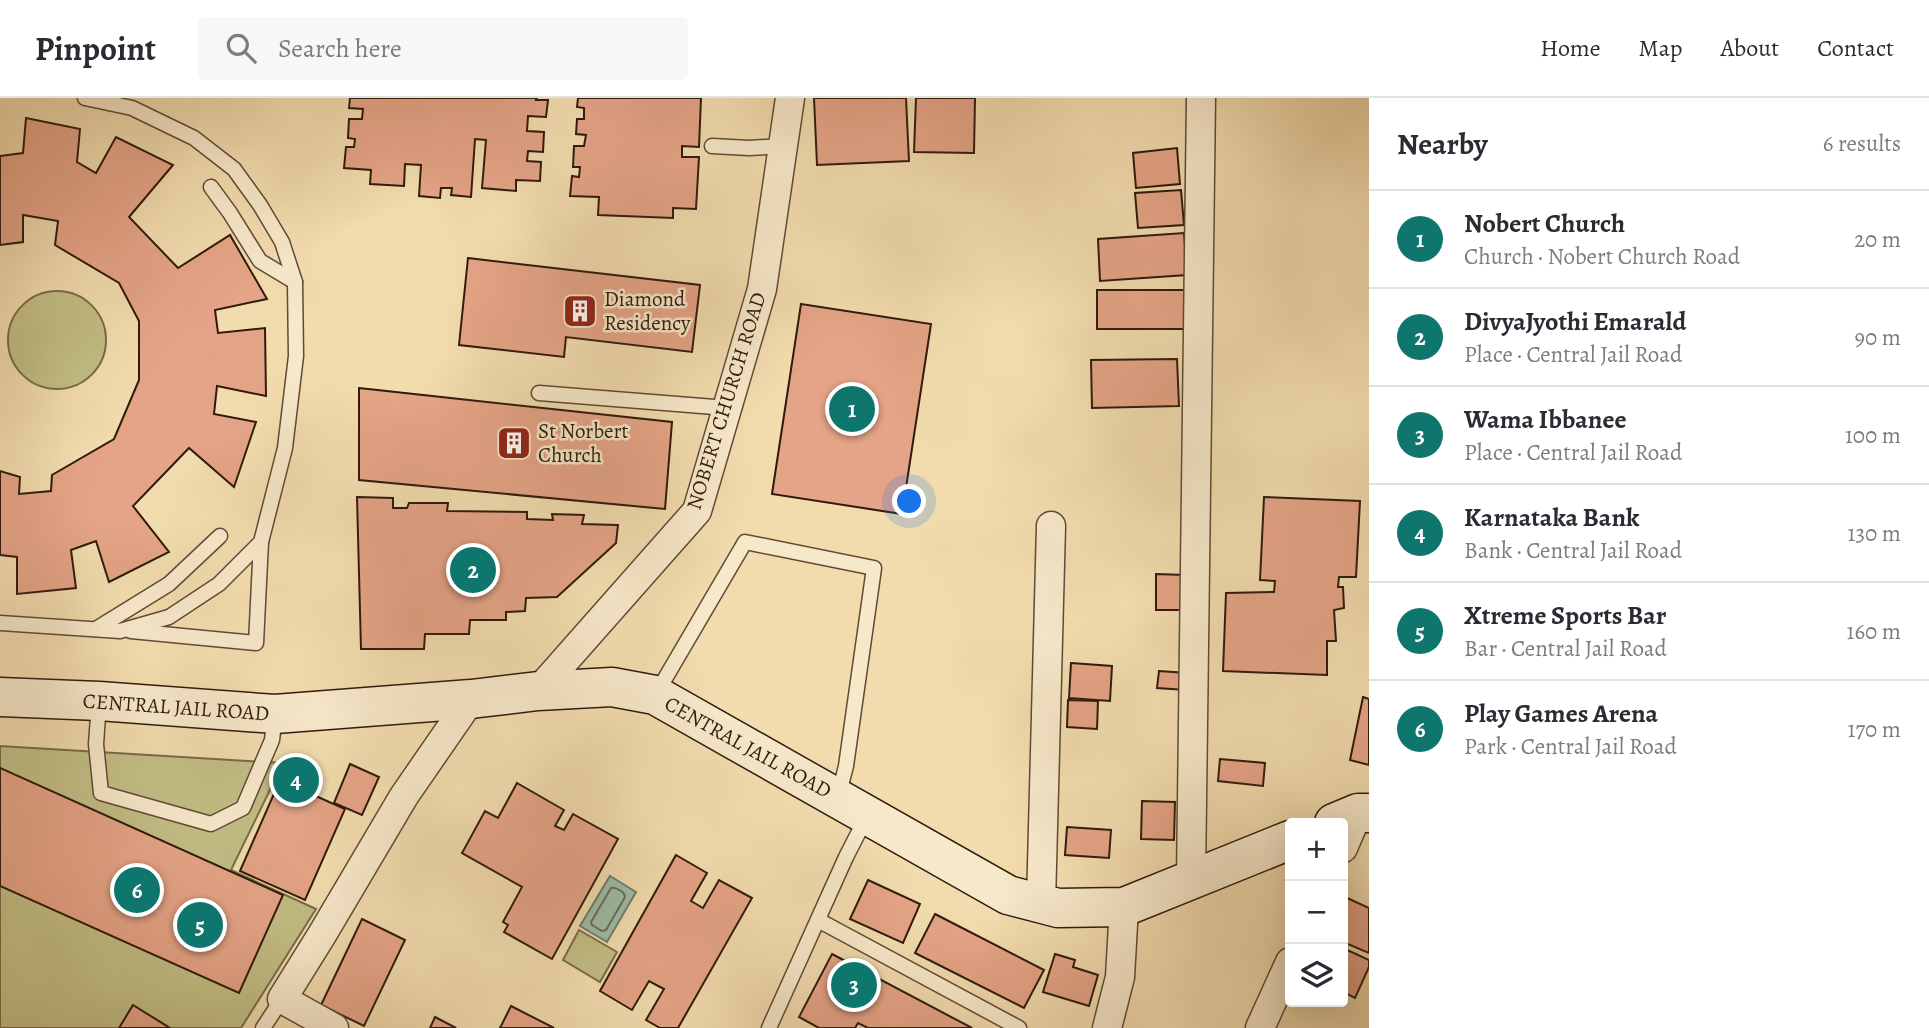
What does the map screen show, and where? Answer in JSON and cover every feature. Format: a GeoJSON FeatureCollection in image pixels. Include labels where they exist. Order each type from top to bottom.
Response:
{"type":"FeatureCollection","features":[{"type":"Feature","properties":{"kind":"main road","name":"CENTRAL JAIL ROAD"},"geometry":{"type":"LineString","coordinates":[[0,697],[99,701],[275,714],[612,687],[655,695],[1008,895],[1058,908],[1124,907],[1285,842]]}},
{"type":"Feature","properties":{"kind":"street","name":"NOBERT CHURCH ROAD"},"geometry":{"type":"LineString","coordinates":[[538,691],[697,510],[762,289],[790,98]]}},
{"type":"Feature","properties":{"kind":"street"},"geometry":{"type":"LineString","coordinates":[[1191,879],[1200,98]]}},
{"type":"Feature","properties":{"kind":"street"},"geometry":{"type":"LineString","coordinates":[[1041,903],[1051,526]]}},
{"type":"Feature","properties":{"kind":"street"},"geometry":{"type":"LineString","coordinates":[[334,1028],[282,999],[404,796],[471,699]]}},
{"type":"Feature","properties":{"kind":"street"},"geometry":{"type":"LineString","coordinates":[[1348,834],[1354,817]]}},
{"type":"Feature","properties":{"kind":"street"},"geometry":{"type":"LineString","coordinates":[[1107,1028],[1120,977],[1124,907]]}},
{"type":"Feature","properties":{"kind":"street"},"geometry":{"type":"LineString","coordinates":[[1260,1028],[1285,973]]}},
{"type":"Feature","properties":{"kind":"lane"},"geometry":{"type":"LineString","coordinates":[[0,623],[256,643],[261,542],[286,435],[296,356],[295,282],[282,242],[234,169],[194,138],[132,108],[85,98]]}},
{"type":"Feature","properties":{"kind":"lane"},"geometry":{"type":"LineString","coordinates":[[712,146],[783,146]]}},
{"type":"Feature","properties":{"kind":"lane"},"geometry":{"type":"LineString","coordinates":[[211,187],[260,261],[295,282]]}},
{"type":"Feature","properties":{"kind":"lane"},"geometry":{"type":"LineString","coordinates":[[539,393],[727,408]]}},
{"type":"Feature","properties":{"kind":"lane"},"geometry":{"type":"LineString","coordinates":[[96,629],[169,584],[220,536]]}},
{"type":"Feature","properties":{"kind":"lane"},"geometry":{"type":"LineString","coordinates":[[120,631],[169,617],[219,584],[261,542]]}},
{"type":"Feature","properties":{"kind":"lane"},"geometry":{"type":"LineString","coordinates":[[655,695],[745,542],[874,568],[846,766],[853,807],[846,857],[769,1028]]}},
{"type":"Feature","properties":{"kind":"lane"},"geometry":{"type":"LineString","coordinates":[[99,701],[96,744],[101,793],[211,824],[243,808],[272,740],[275,714]]}},
{"type":"Feature","properties":{"kind":"lane"},"geometry":{"type":"LineString","coordinates":[[818,920],[1019,1028]]}},
{"type":"Feature","properties":{"kind":"lane"},"geometry":{"type":"LineString","coordinates":[[262,1028],[282,999]]}},
{"type":"Feature","properties":{"kind":"shaded area"},"geometry":{"type":"Polygon","coordinates":[[[57,291],[76,295],[92,305],[102,321],[106,340],[102,359],[92,375],[76,385],[57,389],[38,385],[22,375],[12,359],[8,340],[12,321],[22,305],[38,295],[57,291]]]}},
{"type":"Feature","properties":{"kind":"shaded area"},"geometry":{"type":"Polygon","coordinates":[[[0,746],[283,763],[231,870],[316,909],[241,1028],[0,1028],[0,746]]]}},
{"type":"Feature","properties":{"kind":"shaded area"},"geometry":{"type":"Polygon","coordinates":[[[579,930],[617,952],[600,982],[563,960],[579,930]]]}},
{"type":"Feature","properties":{"kind":"water"},"geometry":{"type":"Polygon","coordinates":[[[610,876],[636,892],[607,942],[580,926],[610,876]]]}},
{"type":"Feature","properties":{"kind":"building"},"geometry":{"type":"Polygon","coordinates":[[[350,98],[548,100],[546,117],[528,116],[527,131],[544,132],[543,152],[528,151],[527,161],[541,162],[540,181],[516,180],[516,191],[482,188],[486,140],[475,139],[471,197],[451,195],[452,188],[441,188],[440,198],[419,196],[421,165],[405,164],[404,186],[370,184],[371,170],[344,168],[346,147],[354,147],[355,139],[348,138],[349,119],[362,119],[363,109],[349,108],[350,98]]]}},
{"type":"Feature","properties":{"kind":"building"},"geometry":{"type":"Polygon","coordinates":[[[578,98],[701,98],[699,147],[682,146],[682,157],[699,157],[696,209],[673,208],[673,218],[598,215],[599,197],[570,196],[572,176],[579,177],[580,167],[573,167],[574,146],[584,146],[586,135],[576,134],[577,119],[584,119],[584,108],[577,107],[578,98]]]}},
{"type":"Feature","properties":{"kind":"building"},"geometry":{"type":"Polygon","coordinates":[[[814,98],[906,98],[909,161],[817,165],[814,98]]]}},
{"type":"Feature","properties":{"kind":"building"},"geometry":{"type":"Polygon","coordinates":[[[916,98],[975,98],[974,153],[914,152],[916,98]]]}},
{"type":"Feature","properties":{"kind":"building"},"geometry":{"type":"Polygon","coordinates":[[[26,118],[80,129],[77,162],[96,173],[116,137],[173,165],[129,217],[178,268],[230,235],[267,299],[215,310],[218,333],[265,328],[266,396],[217,386],[214,414],[256,422],[234,487],[189,448],[133,506],[169,552],[109,582],[96,541],[71,550],[76,588],[17,594],[17,557],[0,555],[0,471],[20,477],[19,494],[51,491],[52,475],[114,439],[139,380],[139,321],[119,283],[55,245],[58,221],[23,215],[23,242],[0,245],[0,156],[23,153],[26,118]]]}},
{"type":"Feature","properties":{"kind":"building"},"geometry":{"type":"Polygon","coordinates":[[[1177,148],[1180,184],[1136,188],[1133,153],[1177,148]]]}},
{"type":"Feature","properties":{"kind":"building"},"geometry":{"type":"Polygon","coordinates":[[[1181,190],[1184,225],[1138,228],[1135,193],[1181,190]]]}},
{"type":"Feature","properties":{"kind":"building"},"geometry":{"type":"Polygon","coordinates":[[[1184,233],[1187,275],[1100,281],[1098,239],[1184,233]]]}},
{"type":"Feature","properties":{"kind":"building","name":"Diamond Residency"},"geometry":{"type":"Polygon","coordinates":[[[468,258],[700,285],[692,352],[566,337],[564,357],[459,345],[468,258]]]}},
{"type":"Feature","properties":{"kind":"building"},"geometry":{"type":"Polygon","coordinates":[[[1097,290],[1186,290],[1186,329],[1097,329],[1097,290]]]}},
{"type":"Feature","properties":{"kind":"building"},"geometry":{"type":"Polygon","coordinates":[[[801,304],[931,324],[902,514],[772,494],[801,304]]]}},
{"type":"Feature","properties":{"kind":"building"},"geometry":{"type":"Polygon","coordinates":[[[1177,359],[1179,406],[1092,408],[1091,360],[1177,359]]]}},
{"type":"Feature","properties":{"kind":"building","name":"St Norbert Church"},"geometry":{"type":"Polygon","coordinates":[[[359,388],[672,422],[665,509],[359,480],[359,388]]]}},
{"type":"Feature","properties":{"kind":"building"},"geometry":{"type":"Polygon","coordinates":[[[357,497],[393,498],[393,508],[407,508],[409,503],[448,503],[447,511],[527,512],[527,519],[553,520],[552,514],[584,515],[582,524],[618,525],[616,543],[557,597],[526,598],[525,611],[506,612],[506,620],[470,620],[469,634],[425,634],[424,649],[361,649],[357,497]]]}},
{"type":"Feature","properties":{"kind":"building"},"geometry":{"type":"Polygon","coordinates":[[[1264,497],[1360,501],[1356,577],[1339,577],[1338,587],[1343,587],[1344,608],[1334,610],[1336,641],[1327,641],[1327,675],[1223,671],[1226,593],[1274,592],[1275,581],[1260,580],[1264,497]]]}},
{"type":"Feature","properties":{"kind":"building"},"geometry":{"type":"Polygon","coordinates":[[[1156,574],[1185,575],[1184,610],[1156,610],[1156,574]]]}},
{"type":"Feature","properties":{"kind":"building"},"geometry":{"type":"Polygon","coordinates":[[[1071,663],[1112,666],[1110,701],[1069,698],[1071,663]]]}},
{"type":"Feature","properties":{"kind":"building"},"geometry":{"type":"Polygon","coordinates":[[[1159,671],[1187,673],[1186,690],[1157,688],[1159,671]]]}},
{"type":"Feature","properties":{"kind":"building"},"geometry":{"type":"Polygon","coordinates":[[[1363,697],[1369,699],[1369,765],[1350,760],[1363,697]]]}},
{"type":"Feature","properties":{"kind":"building"},"geometry":{"type":"Polygon","coordinates":[[[1068,700],[1098,701],[1097,729],[1067,727],[1068,700]]]}},
{"type":"Feature","properties":{"kind":"building"},"geometry":{"type":"Polygon","coordinates":[[[1220,759],[1265,763],[1263,786],[1218,781],[1220,759]]]}},
{"type":"Feature","properties":{"kind":"building"},"geometry":{"type":"Polygon","coordinates":[[[350,764],[379,777],[362,815],[334,803],[350,764]]]}},
{"type":"Feature","properties":{"kind":"building"},"geometry":{"type":"Polygon","coordinates":[[[0,768],[283,895],[239,993],[0,886],[0,768]]]}},
{"type":"Feature","properties":{"kind":"building"},"geometry":{"type":"Polygon","coordinates":[[[280,780],[345,809],[305,900],[240,871],[280,780]]]}},
{"type":"Feature","properties":{"kind":"building"},"geometry":{"type":"Polygon","coordinates":[[[517,783],[564,810],[555,826],[564,830],[573,814],[618,839],[552,959],[504,932],[508,925],[503,922],[522,887],[462,853],[485,811],[498,818],[517,783]]]}},
{"type":"Feature","properties":{"kind":"building"},"geometry":{"type":"Polygon","coordinates":[[[1142,801],[1175,802],[1174,840],[1141,839],[1142,801]]]}},
{"type":"Feature","properties":{"kind":"building"},"geometry":{"type":"Polygon","coordinates":[[[1067,827],[1111,830],[1109,858],[1065,855],[1067,827]]]}},
{"type":"Feature","properties":{"kind":"building"},"geometry":{"type":"Polygon","coordinates":[[[676,855],[707,873],[691,901],[703,908],[719,880],[752,898],[678,1028],[660,1028],[646,1020],[664,989],[649,981],[632,1010],[600,991],[676,855]]]}},
{"type":"Feature","properties":{"kind":"building"},"geometry":{"type":"Polygon","coordinates":[[[868,880],[920,904],[903,943],[850,919],[868,880]]]}},
{"type":"Feature","properties":{"kind":"building"},"geometry":{"type":"Polygon","coordinates":[[[1348,898],[1369,908],[1369,953],[1348,944],[1348,898]]]}},
{"type":"Feature","properties":{"kind":"building"},"geometry":{"type":"Polygon","coordinates":[[[935,914],[1044,970],[1024,1008],[915,953],[935,914]]]}},
{"type":"Feature","properties":{"kind":"building"},"geometry":{"type":"Polygon","coordinates":[[[362,919],[405,940],[364,1026],[321,1005],[362,919]]]}},
{"type":"Feature","properties":{"kind":"building"},"geometry":{"type":"Polygon","coordinates":[[[1348,950],[1369,960],[1369,967],[1355,998],[1348,994],[1348,950]]]}},
{"type":"Feature","properties":{"kind":"building"},"geometry":{"type":"Polygon","coordinates":[[[832,954],[972,1028],[868,1028],[858,1023],[855,1028],[819,1028],[799,1017],[832,954]]]}},
{"type":"Feature","properties":{"kind":"building"},"geometry":{"type":"Polygon","coordinates":[[[1055,954],[1075,960],[1073,967],[1098,975],[1089,1006],[1043,992],[1055,954]]]}},
{"type":"Feature","properties":{"kind":"building"},"geometry":{"type":"Polygon","coordinates":[[[133,1005],[170,1028],[119,1028],[133,1005]]]}},
{"type":"Feature","properties":{"kind":"building"},"geometry":{"type":"Polygon","coordinates":[[[511,1006],[554,1028],[500,1028],[511,1006]]]}},
{"type":"Feature","properties":{"kind":"building"},"geometry":{"type":"Polygon","coordinates":[[[435,1017],[456,1028],[430,1028],[435,1017]]]}},
{"type":"Feature","properties":{"kind":"place","name":"Diamond Residency"},"geometry":{"type":"Point","coordinates":[580,311]}},
{"type":"Feature","properties":{"kind":"place","name":"Nobert Church"},"geometry":{"type":"Point","coordinates":[852,409]}},
{"type":"Feature","properties":{"kind":"place","name":"St Norbert Church"},"geometry":{"type":"Point","coordinates":[514,443]}},
{"type":"Feature","properties":{"kind":"place","name":"DivyaJyothi Emarald"},"geometry":{"type":"Point","coordinates":[473,570]}},
{"type":"Feature","properties":{"kind":"place","name":"Karnataka Bank"},"geometry":{"type":"Point","coordinates":[296,780]}},
{"type":"Feature","properties":{"kind":"place","name":"Play Games Arena"},"geometry":{"type":"Point","coordinates":[137,890]}},
{"type":"Feature","properties":{"kind":"place","name":"Xtreme Sports Bar"},"geometry":{"type":"Point","coordinates":[200,925]}},
{"type":"Feature","properties":{"kind":"place","name":"Wama Ibbanee"},"geometry":{"type":"Point","coordinates":[854,985]}}]}
